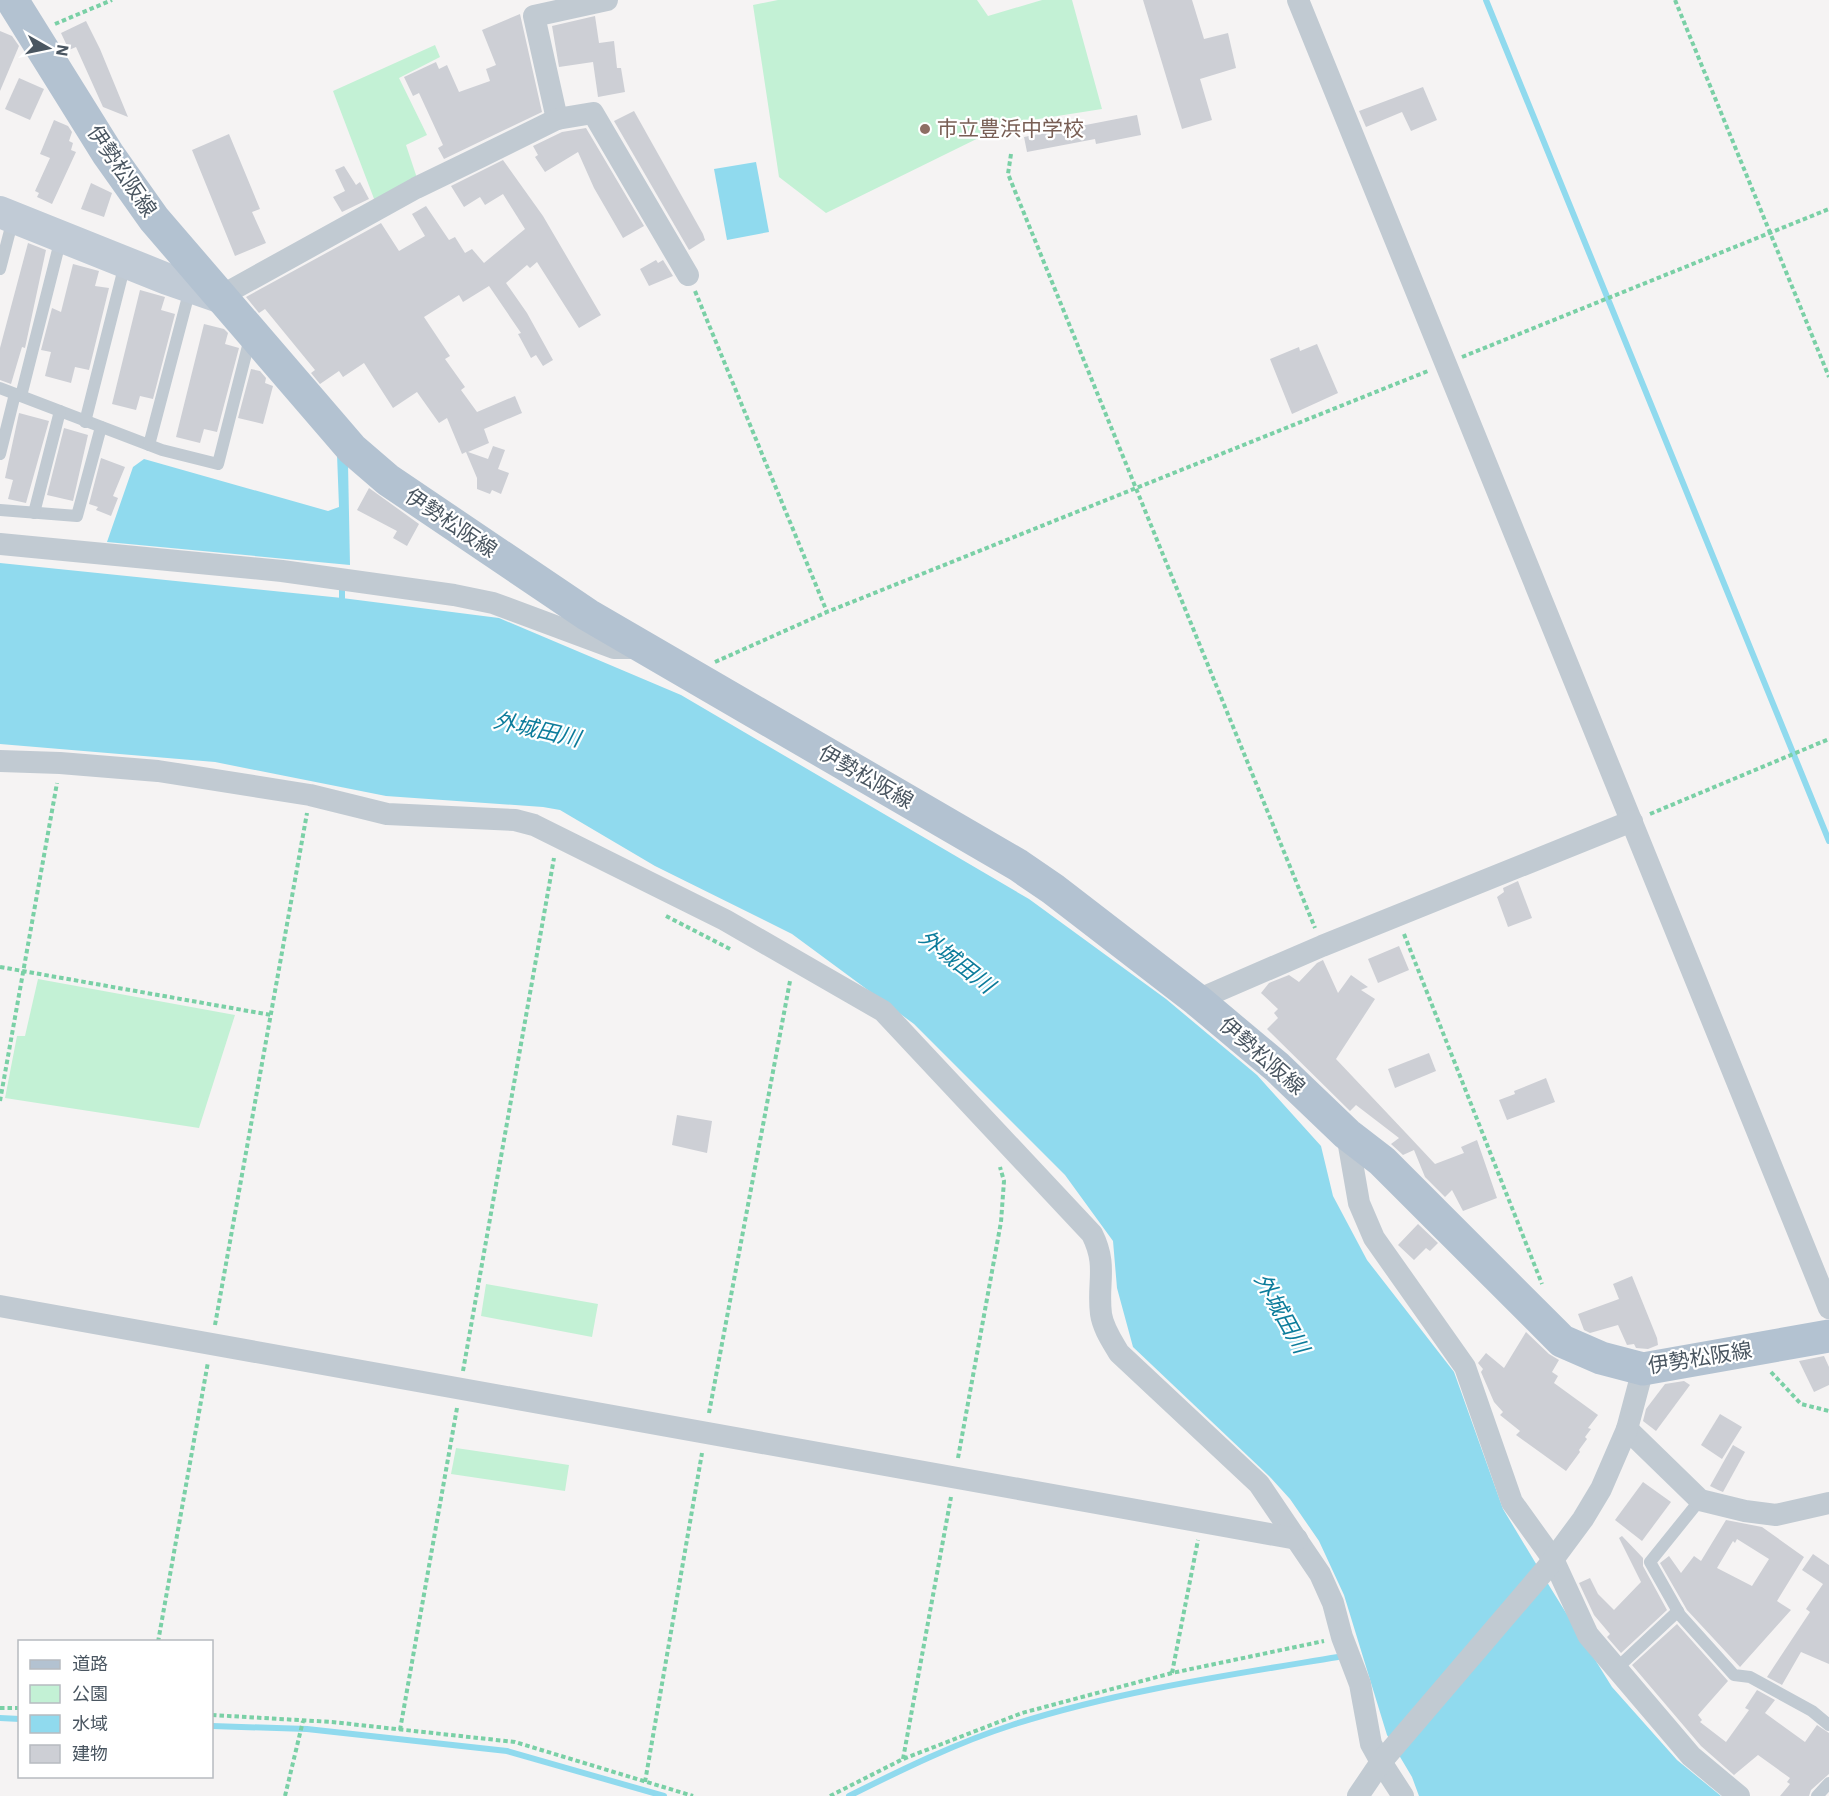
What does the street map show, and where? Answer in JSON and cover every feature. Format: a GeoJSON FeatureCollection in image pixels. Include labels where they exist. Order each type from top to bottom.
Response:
{"type":"FeatureCollection","features":[{"type":"Feature","properties":{"kind":"main road","name":"伊勢松阪線"},"geometry":{"type":"LineString","coordinates":[[12,0],[108,154],[205,292],[255,339],[352,449],[388,480],[588,615],[1018,865],[1197,1000],[1277,1067],[1347,1134],[1382,1161],[1424,1201],[1562,1341],[1577,1350],[1643,1369],[1829,1336]]}},
{"type":"Feature","properties":{"kind":"street"},"geometry":{"type":"LineString","coordinates":[[557,119],[534,16],[607,0]]}},
{"type":"Feature","properties":{"kind":"street"},"geometry":{"type":"LineString","coordinates":[[1298,0],[1829,1308]]}},
{"type":"Feature","properties":{"kind":"street"},"geometry":{"type":"LineString","coordinates":[[7,215],[205,292],[557,119],[593,113],[688,275]]}},
{"type":"Feature","properties":{"kind":"street"},"geometry":{"type":"LineString","coordinates":[[0,544],[282,571],[454,595],[494,603],[614,648],[645,648]]}},
{"type":"Feature","properties":{"kind":"street"},"geometry":{"type":"LineString","coordinates":[[0,761],[158,771],[310,795],[387,813],[516,820],[534,825],[724,920],[883,1011],[1092,1234],[1102,1253],[1101,1315],[1108,1336],[1119,1353],[1259,1484],[1297,1539],[1333,1603],[1342,1637],[1360,1684],[1371,1744],[1384,1757],[1403,1796]]}},
{"type":"Feature","properties":{"kind":"street"},"geometry":{"type":"LineString","coordinates":[[1197,1000],[1322,946],[1632,821]]}},
{"type":"Feature","properties":{"kind":"street"},"geometry":{"type":"LineString","coordinates":[[1347,1134],[1359,1203],[1374,1238],[1465,1367],[1512,1502],[1588,1635],[1615,1670],[1690,1756],[1739,1796]]}},
{"type":"Feature","properties":{"kind":"street"},"geometry":{"type":"LineString","coordinates":[[0,1306],[1297,1539]]}},
{"type":"Feature","properties":{"kind":"street"},"geometry":{"type":"LineString","coordinates":[[1358,1796],[1384,1757],[1549,1564],[1583,1519],[1601,1489],[1627,1429],[1643,1369]]}},
{"type":"Feature","properties":{"kind":"street"},"geometry":{"type":"LineString","coordinates":[[1627,1429],[1700,1500],[1776,1515],[1829,1503]]}},
{"type":"Feature","properties":{"kind":"lane"},"geometry":{"type":"LineString","coordinates":[[0,269],[7,215]]}},
{"type":"Feature","properties":{"kind":"lane"},"geometry":{"type":"LineString","coordinates":[[0,454],[61,236]]}},
{"type":"Feature","properties":{"kind":"lane"},"geometry":{"type":"LineString","coordinates":[[85,422],[126,262]]}},
{"type":"Feature","properties":{"kind":"lane"},"geometry":{"type":"LineString","coordinates":[[149,445],[205,292]]}},
{"type":"Feature","properties":{"kind":"lane"},"geometry":{"type":"LineString","coordinates":[[0,388],[149,445],[218,464],[248,346],[255,339]]}},
{"type":"Feature","properties":{"kind":"lane"},"geometry":{"type":"LineString","coordinates":[[34,513],[60,411]]}},
{"type":"Feature","properties":{"kind":"lane"},"geometry":{"type":"LineString","coordinates":[[0,510],[77,516],[100,427]]}},
{"type":"Feature","properties":{"kind":"lane"},"geometry":{"type":"LineString","coordinates":[[1700,1500],[1650,1562],[1678,1611],[1734,1674],[1750,1677],[1812,1711],[1829,1725]]}},
{"type":"Feature","properties":{"kind":"lane"},"geometry":{"type":"LineString","coordinates":[[1615,1670],[1678,1611]]}},
{"type":"Feature","properties":{"kind":"lane"},"geometry":{"type":"LineString","coordinates":[[1817,1796],[1829,1783]]}},
{"type":"Feature","properties":{"kind":"path"},"geometry":{"type":"LineString","coordinates":[[33,33],[112,0]]}},
{"type":"Feature","properties":{"kind":"path"},"geometry":{"type":"LineString","coordinates":[[1675,0],[1829,377]]}},
{"type":"Feature","properties":{"kind":"path"},"geometry":{"type":"LineString","coordinates":[[1011,154],[1008,174],[1138,487],[1322,946]]}},
{"type":"Feature","properties":{"kind":"path"},"geometry":{"type":"LineString","coordinates":[[689,673],[827,612],[1829,209]]}},
{"type":"Feature","properties":{"kind":"path"},"geometry":{"type":"LineString","coordinates":[[688,275],[827,612]]}},
{"type":"Feature","properties":{"kind":"path"},"geometry":{"type":"LineString","coordinates":[[1632,821],[1829,739]]}},
{"type":"Feature","properties":{"kind":"path"},"geometry":{"type":"LineString","coordinates":[[0,1101],[60,763]]}},
{"type":"Feature","properties":{"kind":"path"},"geometry":{"type":"LineString","coordinates":[[158,1640],[310,795]]}},
{"type":"Feature","properties":{"kind":"path"},"geometry":{"type":"LineString","coordinates":[[400,1730],[554,858],[564,863]]}},
{"type":"Feature","properties":{"kind":"path"},"geometry":{"type":"LineString","coordinates":[[657,911],[739,953]]}},
{"type":"Feature","properties":{"kind":"path"},"geometry":{"type":"LineString","coordinates":[[1397,916],[1547,1295]]}},
{"type":"Feature","properties":{"kind":"path"},"geometry":{"type":"LineString","coordinates":[[0,967],[271,1016]]}},
{"type":"Feature","properties":{"kind":"path"},"geometry":{"type":"LineString","coordinates":[[780,975],[800,986]]}},
{"type":"Feature","properties":{"kind":"path"},"geometry":{"type":"LineString","coordinates":[[645,1782],[705,1433],[790,980]]}},
{"type":"Feature","properties":{"kind":"path"},"geometry":{"type":"LineString","coordinates":[[903,1759],[1001,1222],[1004,1181],[1001,1168],[993,1159]]}},
{"type":"Feature","properties":{"kind":"path"},"geometry":{"type":"LineString","coordinates":[[1755,1349],[1775,1379],[1801,1404],[1829,1411]]}},
{"type":"Feature","properties":{"kind":"path"},"geometry":{"type":"LineString","coordinates":[[1172,1673],[1202,1522]]}},
{"type":"Feature","properties":{"kind":"path"},"geometry":{"type":"LineString","coordinates":[[830,1796],[903,1759],[1022,1713],[1172,1673],[1342,1637]]}},
{"type":"Feature","properties":{"kind":"path"},"geometry":{"type":"LineString","coordinates":[[0,1708],[18,1708]]}},
{"type":"Feature","properties":{"kind":"path"},"geometry":{"type":"LineString","coordinates":[[213,1714],[515,1742],[693,1796]]}},
{"type":"Feature","properties":{"kind":"path"},"geometry":{"type":"LineString","coordinates":[[285,1796],[303,1722]]}},
{"type":"Feature","properties":{"kind":"green space"},"geometry":{"type":"Polygon","coordinates":[[[778,0],[977,0],[988,16],[1042,0],[1072,0],[1102,109],[1007,124],[826,213],[779,177],[753,5],[778,0]]]}},
{"type":"Feature","properties":{"kind":"green space"},"geometry":{"type":"Polygon","coordinates":[[[435,45],[440,57],[399,78],[427,135],[406,145],[418,181],[376,204],[333,91],[435,45]]]}},
{"type":"Feature","properties":{"kind":"green space"},"geometry":{"type":"Polygon","coordinates":[[[38,979],[235,1015],[199,1128],[5,1098],[17,1036],[25,1036],[38,979]]]}},
{"type":"Feature","properties":{"kind":"green space"},"geometry":{"type":"Polygon","coordinates":[[[486,1284],[598,1304],[592,1337],[481,1316],[486,1284]]]}},
{"type":"Feature","properties":{"kind":"green space"},"geometry":{"type":"Polygon","coordinates":[[[456,1448],[569,1465],[565,1491],[451,1474],[456,1448]]]}},
{"type":"Feature","properties":{"kind":"water"},"geometry":{"type":"Polygon","coordinates":[[[756,162],[769,232],[727,240],[714,169],[756,162]]]}},
{"type":"Feature","properties":{"kind":"water"},"geometry":{"type":"Polygon","coordinates":[[[337,454],[348,463],[350,565],[107,542],[133,467],[144,459],[328,511],[339,507],[337,454]]]}},
{"type":"Feature","properties":{"kind":"water","name":"外城田川"},"geometry":{"type":"Polygon","coordinates":[[[0,563],[342,598],[499,618],[681,695],[1029,899],[1166,999],[1257,1075],[1321,1146],[1333,1196],[1367,1260],[1454,1372],[1503,1509],[1550,1587],[1612,1687],[1677,1760],[1721,1796],[1419,1796],[1412,1777],[1387,1735],[1344,1595],[1319,1541],[1290,1499],[1269,1476],[1133,1347],[1117,1288],[1113,1241],[1065,1175],[914,1024],[792,934],[655,866],[560,810],[386,796],[215,762],[0,744],[0,563]]]}},
{"type":"Feature","properties":{"kind":"building"},"geometry":{"type":"Polygon","coordinates":[[[1143,0],[1192,0],[1204,39],[1228,33],[1236,68],[1200,79],[1212,120],[1182,129],[1143,0]]]}},
{"type":"Feature","properties":{"kind":"building"},"geometry":{"type":"Polygon","coordinates":[[[520,14],[542,112],[444,159],[438,148],[443,145],[419,93],[413,96],[404,77],[436,62],[439,69],[447,65],[459,92],[490,81],[486,69],[496,65],[482,30],[520,14]]]}},
{"type":"Feature","properties":{"kind":"building"},"geometry":{"type":"Polygon","coordinates":[[[595,16],[599,43],[614,41],[617,68],[621,68],[625,92],[598,97],[593,62],[559,67],[552,26],[595,16]]]}},
{"type":"Feature","properties":{"kind":"building"},"geometry":{"type":"Polygon","coordinates":[[[86,21],[128,117],[103,107],[76,47],[69,50],[61,33],[86,21]]]}},
{"type":"Feature","properties":{"kind":"building"},"geometry":{"type":"Polygon","coordinates":[[[0,31],[12,36],[19,46],[0,91],[0,31]]]}},
{"type":"Feature","properties":{"kind":"building"},"geometry":{"type":"Polygon","coordinates":[[[19,78],[44,89],[30,120],[5,109],[19,78]]]}},
{"type":"Feature","properties":{"kind":"building"},"geometry":{"type":"Polygon","coordinates":[[[1423,87],[1437,120],[1411,131],[1402,112],[1366,127],[1359,111],[1423,87]]]}},
{"type":"Feature","properties":{"kind":"building"},"geometry":{"type":"Polygon","coordinates":[[[634,111],[703,234],[705,240],[689,250],[614,121],[634,111]]]}},
{"type":"Feature","properties":{"kind":"building"},"geometry":{"type":"Polygon","coordinates":[[[1137,115],[1141,135],[1096,144],[1095,139],[1027,152],[1024,137],[1137,115]]]}},
{"type":"Feature","properties":{"kind":"building"},"geometry":{"type":"Polygon","coordinates":[[[54,120],[68,126],[72,132],[69,141],[73,143],[71,150],[76,152],[52,204],[37,197],[39,193],[35,191],[50,158],[40,154],[54,120]]]}},
{"type":"Feature","properties":{"kind":"building"},"geometry":{"type":"Polygon","coordinates":[[[586,128],[644,226],[623,238],[594,188],[578,152],[545,172],[535,157],[538,155],[533,146],[562,132],[586,128]]]}},
{"type":"Feature","properties":{"kind":"building"},"geometry":{"type":"Polygon","coordinates":[[[229,134],[260,209],[252,212],[266,243],[235,256],[192,150],[229,134]]]}},
{"type":"Feature","properties":{"kind":"building"},"geometry":{"type":"Polygon","coordinates":[[[503,160],[543,216],[601,315],[579,328],[537,262],[530,268],[527,265],[506,283],[527,313],[553,360],[543,366],[536,355],[531,358],[518,334],[521,333],[489,286],[463,302],[459,295],[424,317],[450,356],[445,359],[465,387],[461,390],[477,412],[515,396],[522,413],[484,429],[489,443],[468,452],[488,459],[493,446],[505,450],[498,469],[509,473],[501,494],[492,490],[490,494],[477,489],[477,478],[466,452],[462,454],[447,418],[439,423],[417,392],[393,408],[364,363],[343,377],[339,371],[320,384],[311,373],[315,370],[265,309],[259,313],[246,297],[381,223],[399,251],[425,236],[412,214],[426,206],[449,240],[455,237],[465,253],[472,249],[484,263],[525,229],[503,194],[485,205],[480,197],[464,207],[451,186],[503,160]]]}},
{"type":"Feature","properties":{"kind":"building"},"geometry":{"type":"Polygon","coordinates":[[[344,166],[356,185],[360,182],[369,199],[342,212],[333,197],[345,191],[335,170],[344,166]]]}},
{"type":"Feature","properties":{"kind":"building"},"geometry":{"type":"Polygon","coordinates":[[[91,183],[112,193],[104,217],[81,209],[91,183]]]}},
{"type":"Feature","properties":{"kind":"building"},"geometry":{"type":"Polygon","coordinates":[[[28,243],[46,250],[25,348],[22,347],[11,384],[0,380],[0,348],[28,243]]]}},
{"type":"Feature","properties":{"kind":"building"},"geometry":{"type":"Polygon","coordinates":[[[656,260],[658,263],[663,260],[673,276],[649,286],[640,269],[656,260]]]}},
{"type":"Feature","properties":{"kind":"building"},"geometry":{"type":"Polygon","coordinates":[[[73,264],[99,271],[95,286],[109,288],[89,370],[75,367],[71,383],[45,376],[51,352],[41,350],[52,308],[61,312],[73,264]]]}},
{"type":"Feature","properties":{"kind":"building"},"geometry":{"type":"Polygon","coordinates":[[[140,290],[165,297],[161,310],[175,314],[153,399],[140,396],[136,410],[112,404],[140,290]]]}},
{"type":"Feature","properties":{"kind":"building"},"geometry":{"type":"Polygon","coordinates":[[[204,324],[224,329],[228,333],[225,344],[239,348],[217,432],[204,429],[200,443],[176,437],[204,324]]]}},
{"type":"Feature","properties":{"kind":"building"},"geometry":{"type":"Polygon","coordinates":[[[1317,344],[1338,393],[1292,414],[1270,359],[1299,347],[1300,351],[1317,344]]]}},
{"type":"Feature","properties":{"kind":"building"},"geometry":{"type":"Polygon","coordinates":[[[251,369],[260,371],[266,378],[265,383],[273,386],[263,424],[238,418],[251,369]]]}},
{"type":"Feature","properties":{"kind":"building"},"geometry":{"type":"Polygon","coordinates":[[[19,413],[49,421],[26,503],[8,499],[13,480],[5,478],[19,413]]]}},
{"type":"Feature","properties":{"kind":"building"},"geometry":{"type":"Polygon","coordinates":[[[64,428],[88,435],[73,501],[47,495],[64,428]]]}},
{"type":"Feature","properties":{"kind":"building"},"geometry":{"type":"Polygon","coordinates":[[[101,458],[125,467],[113,496],[118,498],[111,516],[96,510],[98,507],[89,504],[101,458]]]}},
{"type":"Feature","properties":{"kind":"building"},"geometry":{"type":"Polygon","coordinates":[[[369,488],[419,524],[407,546],[393,538],[397,531],[357,510],[369,488]]]}},
{"type":"Feature","properties":{"kind":"building"},"geometry":{"type":"Polygon","coordinates":[[[1518,881],[1532,918],[1508,927],[1497,897],[1504,892],[1503,888],[1518,881]]]}},
{"type":"Feature","properties":{"kind":"building"},"geometry":{"type":"Polygon","coordinates":[[[1399,946],[1409,970],[1378,983],[1368,959],[1399,946]]]}},
{"type":"Feature","properties":{"kind":"building"},"geometry":{"type":"Polygon","coordinates":[[[1323,960],[1338,993],[1351,975],[1368,987],[1361,990],[1375,999],[1336,1059],[1435,1164],[1464,1153],[1461,1147],[1477,1140],[1497,1198],[1463,1211],[1452,1190],[1445,1197],[1425,1177],[1414,1150],[1403,1155],[1391,1144],[1399,1138],[1356,1105],[1350,1111],[1267,1029],[1278,1018],[1274,1013],[1278,1009],[1261,993],[1269,983],[1289,975],[1299,982],[1317,963],[1323,960]]]}},
{"type":"Feature","properties":{"kind":"building"},"geometry":{"type":"Polygon","coordinates":[[[1429,1053],[1436,1071],[1395,1088],[1388,1069],[1429,1053]]]}},
{"type":"Feature","properties":{"kind":"building"},"geometry":{"type":"Polygon","coordinates":[[[1546,1078],[1555,1102],[1507,1120],[1499,1100],[1546,1078]]]}},
{"type":"Feature","properties":{"kind":"building"},"geometry":{"type":"Polygon","coordinates":[[[677,1115],[712,1121],[707,1153],[672,1145],[677,1115]]]}},
{"type":"Feature","properties":{"kind":"building"},"geometry":{"type":"Polygon","coordinates":[[[1418,1224],[1438,1243],[1430,1251],[1426,1248],[1414,1260],[1398,1245],[1418,1224]]]}},
{"type":"Feature","properties":{"kind":"building"},"geometry":{"type":"Polygon","coordinates":[[[1632,1276],[1657,1338],[1658,1345],[1648,1349],[1636,1348],[1634,1344],[1627,1345],[1618,1325],[1590,1333],[1584,1330],[1578,1314],[1619,1299],[1613,1284],[1632,1276]]]}},
{"type":"Feature","properties":{"kind":"building"},"geometry":{"type":"Polygon","coordinates":[[[1526,1332],[1549,1354],[1559,1360],[1552,1372],[1558,1376],[1554,1383],[1598,1415],[1588,1428],[1591,1429],[1585,1437],[1587,1439],[1579,1450],[1580,1452],[1566,1471],[1516,1435],[1520,1431],[1500,1415],[1503,1412],[1494,1402],[1481,1372],[1483,1369],[1478,1363],[1486,1353],[1504,1368],[1526,1332]]]}},
{"type":"Feature","properties":{"kind":"building"},"geometry":{"type":"Polygon","coordinates":[[[1824,1356],[1829,1367],[1829,1385],[1814,1392],[1799,1361],[1824,1356]]]}},
{"type":"Feature","properties":{"kind":"building"},"geometry":{"type":"Polygon","coordinates":[[[1684,1381],[1690,1385],[1656,1431],[1643,1421],[1646,1409],[1665,1384],[1684,1381]]]}},
{"type":"Feature","properties":{"kind":"building"},"geometry":{"type":"Polygon","coordinates":[[[1720,1414],[1742,1427],[1722,1459],[1701,1445],[1720,1414]]]}},
{"type":"Feature","properties":{"kind":"building"},"geometry":{"type":"Polygon","coordinates":[[[1733,1445],[1745,1452],[1723,1492],[1710,1486],[1733,1445]]]}},
{"type":"Feature","properties":{"kind":"building"},"geometry":{"type":"Polygon","coordinates":[[[1643,1482],[1671,1502],[1642,1541],[1615,1520],[1643,1482]]]}},
{"type":"Feature","properties":{"kind":"building"},"geometry":{"type":"Polygon","coordinates":[[[1726,1520],[1762,1527],[1804,1557],[1777,1601],[1791,1610],[1740,1667],[1687,1610],[1660,1563],[1669,1556],[1681,1573],[1694,1556],[1701,1561],[1726,1520]],[[1737,1539],[1735,1543],[1733,1541],[1717,1568],[1752,1586],[1769,1559],[1737,1539]]]}},
{"type":"Feature","properties":{"kind":"building"},"geometry":{"type":"Polygon","coordinates":[[[1622,1536],[1643,1558],[1643,1566],[1667,1610],[1621,1653],[1607,1637],[1610,1634],[1594,1615],[1579,1583],[1590,1578],[1598,1594],[1614,1610],[1641,1582],[1619,1538],[1622,1536]]]}},
{"type":"Feature","properties":{"kind":"building"},"geometry":{"type":"Polygon","coordinates":[[[1813,1554],[1829,1565],[1829,1664],[1801,1652],[1782,1685],[1767,1677],[1810,1612],[1806,1609],[1823,1584],[1802,1570],[1813,1554]]]}},
{"type":"Feature","properties":{"kind":"building"},"geometry":{"type":"Polygon","coordinates":[[[1677,1624],[1728,1681],[1698,1715],[1702,1720],[1700,1722],[1726,1742],[1749,1710],[1745,1708],[1757,1690],[1775,1700],[1765,1713],[1805,1742],[1817,1725],[1829,1733],[1829,1774],[1811,1790],[1809,1796],[1780,1796],[1790,1784],[1787,1782],[1790,1778],[1758,1755],[1734,1775],[1701,1746],[1632,1665],[1677,1624]]]}},
{"type":"Feature","properties":{"kind":"waterway"},"geometry":{"type":"LineString","coordinates":[[1486,0],[1829,841]]}},
{"type":"Feature","properties":{"kind":"waterway"},"geometry":{"type":"LineString","coordinates":[[342,589],[342,598]]}},
{"type":"Feature","properties":{"kind":"waterway"},"geometry":{"type":"LineString","coordinates":[[849,1796],[970,1740],[1052,1713],[1133,1693],[1338,1657]]}},
{"type":"Feature","properties":{"kind":"waterway"},"geometry":{"type":"LineString","coordinates":[[0,1718],[18,1719]]}},
{"type":"Feature","properties":{"kind":"waterway"},"geometry":{"type":"LineString","coordinates":[[213,1726],[307,1729],[507,1751],[664,1796]]}},
{"type":"Feature","properties":{"kind":"place","name":"市立豊浜中学校"},"geometry":{"type":"Point","coordinates":[925,129]}}]}
